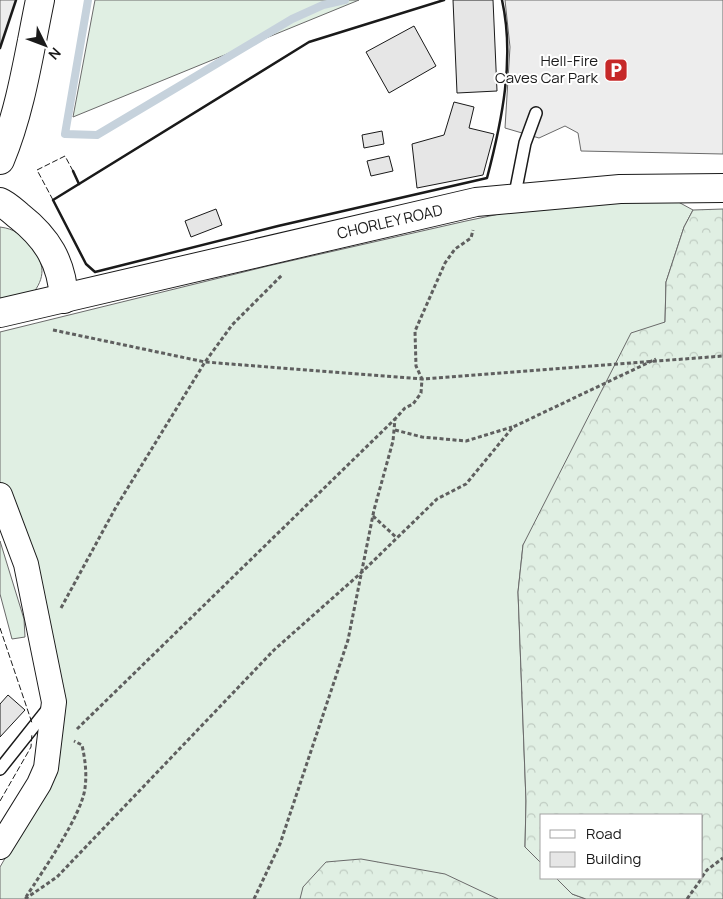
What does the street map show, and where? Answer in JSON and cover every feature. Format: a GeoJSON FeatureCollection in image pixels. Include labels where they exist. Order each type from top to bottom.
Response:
{"type":"FeatureCollection","features":[{"type":"Feature","properties":{"kind":"street"},"geometry":{"type":"LineString","coordinates":[[0,160],[6,147],[23,81],[40,0]]}},
{"type":"Feature","properties":{"kind":"street","name":"CHORLEY ROAD"},"geometry":{"type":"LineString","coordinates":[[0,313],[476,202],[620,189],[723,188]]}},
{"type":"Feature","properties":{"kind":"street"},"geometry":{"type":"LineString","coordinates":[[0,202],[44,238],[54,254],[64,299]]}},
{"type":"Feature","properties":{"kind":"street"},"geometry":{"type":"LineString","coordinates":[[0,495],[26,564],[54,702],[60,742],[39,784],[0,847]]}},
{"type":"Feature","properties":{"kind":"lane"},"geometry":{"type":"LineString","coordinates":[[514,200],[525,143],[536,113]]}},
{"type":"Feature","properties":{"kind":"lane"},"geometry":{"type":"LineString","coordinates":[[0,770],[54,702]]}},
{"type":"Feature","properties":{"kind":"path"},"geometry":{"type":"LineString","coordinates":[[60,742],[405,408],[413,404],[421,393],[422,379],[416,366],[415,331],[445,263],[455,249],[471,238],[475,224],[476,202]]}},
{"type":"Feature","properties":{"kind":"path"},"geometry":{"type":"LineString","coordinates":[[40,629],[50,625],[55,619],[116,507],[205,362],[232,325],[280,278],[291,244]]}},
{"type":"Feature","properties":{"kind":"path"},"geometry":{"type":"LineString","coordinates":[[49,329],[205,362],[422,379],[656,359],[723,356]]}},
{"type":"Feature","properties":{"kind":"path"},"geometry":{"type":"LineString","coordinates":[[396,430],[422,437],[466,441],[513,426],[656,359]]}},
{"type":"Feature","properties":{"kind":"path"},"geometry":{"type":"LineString","coordinates":[[254,899],[280,844],[348,640],[373,516],[396,430],[395,419]]}},
{"type":"Feature","properties":{"kind":"path"},"geometry":{"type":"LineString","coordinates":[[26,898],[57,877],[274,650],[362,572],[438,499],[466,484],[513,426]]}},
{"type":"Feature","properties":{"kind":"path"},"geometry":{"type":"LineString","coordinates":[[373,516],[397,538]]}},
{"type":"Feature","properties":{"kind":"path"},"geometry":{"type":"LineString","coordinates":[[26,898],[72,822],[85,789],[86,761],[82,745],[60,742]]}},
{"type":"Feature","properties":{"kind":"path"},"geometry":{"type":"LineString","coordinates":[[703,876],[707,870],[723,858]]}},
{"type":"Feature","properties":{"kind":"path"},"geometry":{"type":"LineString","coordinates":[[687,899],[701,879]]}},
{"type":"Feature","properties":{"kind":"green space"},"geometry":{"type":"Polygon","coordinates":[[[95,0],[359,0],[73,117],[95,0]]]}},
{"type":"Feature","properties":{"kind":"green space"},"geometry":{"type":"Polygon","coordinates":[[[671,198],[693,210],[684,227],[666,282],[665,322],[523,545],[518,592],[526,801],[525,847],[540,862],[540,879],[557,879],[572,894],[586,899],[0,899],[0,867],[49,783],[32,566],[0,482],[0,332],[268,266],[504,213],[671,198]]]}},
{"type":"Feature","properties":{"kind":"green space"},"geometry":{"type":"Polygon","coordinates":[[[723,209],[723,899],[586,899],[572,894],[557,879],[703,879],[703,814],[540,814],[540,862],[525,847],[526,801],[518,592],[523,545],[631,333],[665,322],[666,282],[684,227],[693,210],[723,209]]]}},
{"type":"Feature","properties":{"kind":"green space"},"geometry":{"type":"Polygon","coordinates":[[[0,227],[17,233],[30,245],[38,257],[42,273],[34,292],[0,304],[0,227]]]}},
{"type":"Feature","properties":{"kind":"green space"},"geometry":{"type":"Polygon","coordinates":[[[0,541],[24,619],[25,637],[12,639],[0,594],[0,541]]]}},
{"type":"Feature","properties":{"kind":"green space"},"geometry":{"type":"Polygon","coordinates":[[[361,859],[445,874],[498,899],[300,899],[303,887],[326,862],[361,859]]]}},
{"type":"Feature","properties":{"kind":"shaded area"},"geometry":{"type":"Polygon","coordinates":[[[0,0],[16,0],[0,48],[0,0]]]}},
{"type":"Feature","properties":{"kind":"shaded area","name":"Hell-Fire Caves Car Park"},"geometry":{"type":"Polygon","coordinates":[[[505,0],[723,0],[723,154],[581,151],[578,133],[565,126],[539,138],[505,128],[510,47],[505,0]]]}},
{"type":"Feature","properties":{"kind":"building"},"geometry":{"type":"Polygon","coordinates":[[[453,0],[493,0],[497,91],[457,93],[453,0]]]}},
{"type":"Feature","properties":{"kind":"building"},"geometry":{"type":"Polygon","coordinates":[[[414,26],[436,66],[389,93],[366,52],[414,26]]]}},
{"type":"Feature","properties":{"kind":"building"},"geometry":{"type":"Polygon","coordinates":[[[454,102],[474,107],[469,128],[494,134],[483,175],[417,188],[412,144],[444,135],[454,102]]]}},
{"type":"Feature","properties":{"kind":"building"},"geometry":{"type":"Polygon","coordinates":[[[382,131],[384,144],[364,148],[362,135],[382,131]]]}},
{"type":"Feature","properties":{"kind":"building"},"geometry":{"type":"Polygon","coordinates":[[[389,156],[393,171],[371,176],[367,161],[389,156]]]}},
{"type":"Feature","properties":{"kind":"building"},"geometry":{"type":"Polygon","coordinates":[[[216,209],[222,225],[191,237],[185,221],[216,209]]]}},
{"type":"Feature","properties":{"kind":"building"},"geometry":{"type":"Polygon","coordinates":[[[8,695],[25,710],[0,737],[0,704],[8,695]]]}},
{"type":"Feature","properties":{"kind":"waterway"},"geometry":{"type":"LineString","coordinates":[[88,0],[65,134],[97,135],[292,19],[323,5],[345,0]]}},
{"type":"Feature","properties":{"kind":"fence"},"geometry":{"type":"LineString","coordinates":[[53,200],[37,170],[65,156],[73,171]]}},
{"type":"Feature","properties":{"kind":"fence"},"geometry":{"type":"LineString","coordinates":[[0,628],[32,723]]}},
{"type":"Feature","properties":{"kind":"fence"},"geometry":{"type":"LineString","coordinates":[[0,801],[31,747],[32,733]]}},
{"type":"Feature","properties":{"kind":"wall"},"geometry":{"type":"LineString","coordinates":[[0,48],[16,0]]}},
{"type":"Feature","properties":{"kind":"wall"},"geometry":{"type":"LineString","coordinates":[[444,0],[309,42],[53,200],[86,264],[95,272],[278,226],[487,178],[502,112],[507,67],[506,22],[502,0]]}},
{"type":"Feature","properties":{"kind":"wall"},"geometry":{"type":"LineString","coordinates":[[73,171],[79,184]]}},
{"type":"Feature","properties":{"kind":"place","name":"Hell-Fire Caves Car Park"},"geometry":{"type":"Point","coordinates":[616,70]}}]}
